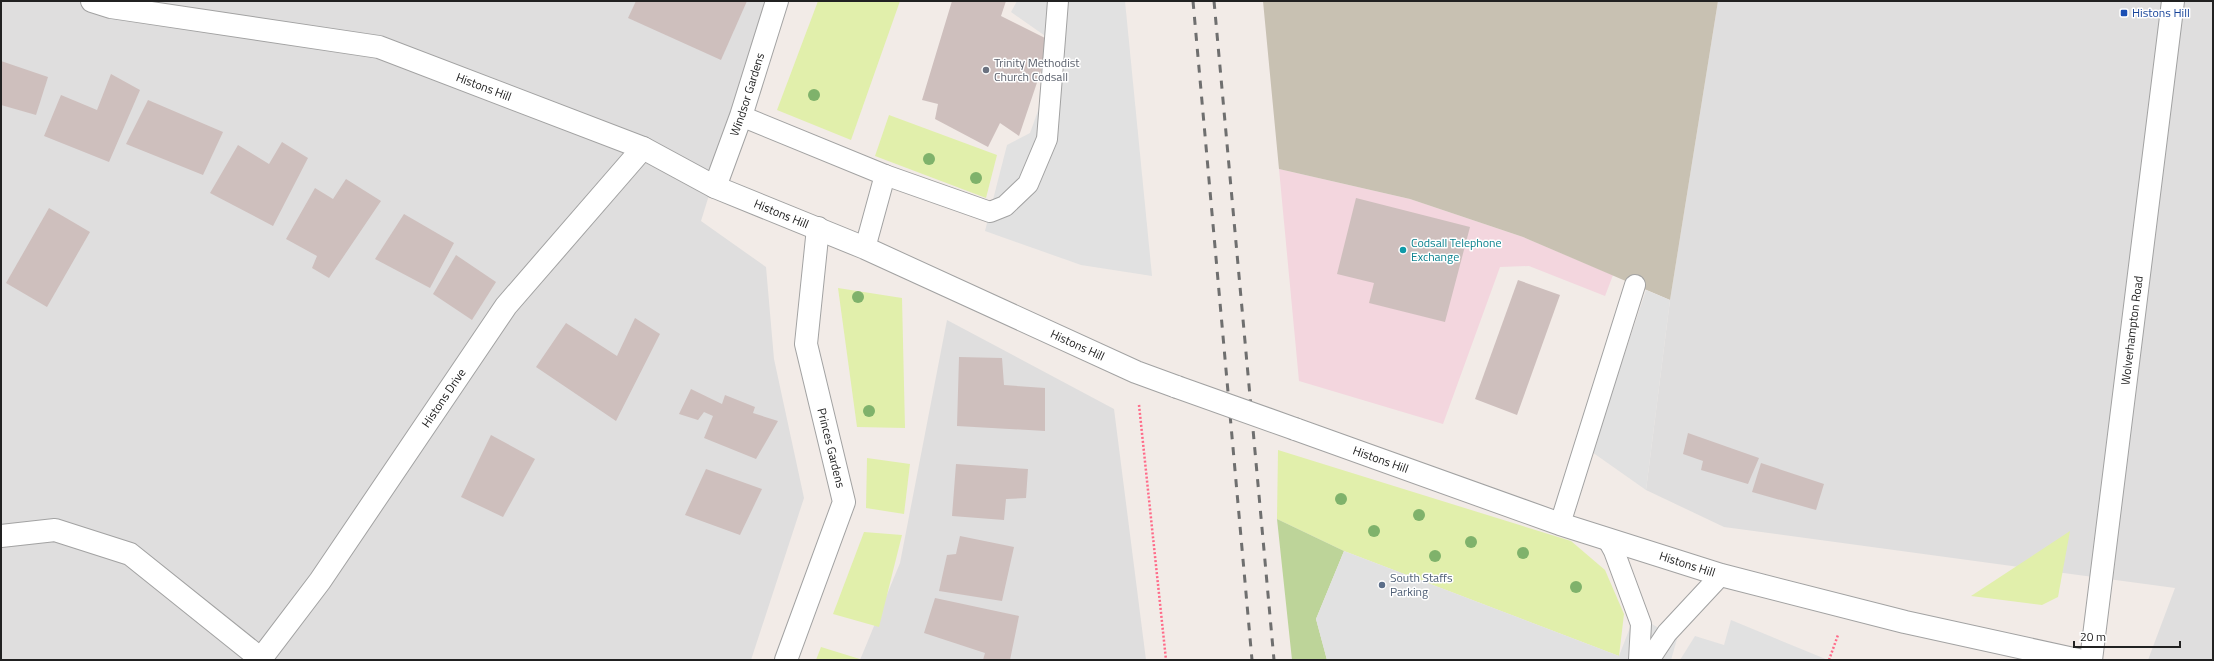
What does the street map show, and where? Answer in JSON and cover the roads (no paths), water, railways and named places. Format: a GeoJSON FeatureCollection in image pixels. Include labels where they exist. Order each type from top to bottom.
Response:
{"type":"FeatureCollection","features":[{"type":"Feature","properties":{"kind":"street","name":"Windsor Gardens"},"geometry":{"type":"LineString","coordinates":[[715,187],[741,116],[777,1]]}},
{"type":"Feature","properties":{"kind":"street","name":"Wolverhampton Road"},"geometry":{"type":"LineString","coordinates":[[2091,660],[2173,1]]}},
{"type":"Feature","properties":{"kind":"street","name":"Histons Hill"},"geometry":{"type":"LineString","coordinates":[[105,3],[379,47],[643,148],[715,187],[865,248],[1136,372],[1177,387],[1560,524],[1721,575],[1905,622],[2078,660]]}},
{"type":"Feature","properties":{"kind":"street","name":"Histons Drive"},"geometry":{"type":"LineString","coordinates":[[261,659],[320,582],[506,306],[643,148]]}},
{"type":"Feature","properties":{"kind":"street","name":"Princes Gardens"},"geometry":{"type":"LineString","coordinates":[[786,660],[844,502],[806,344],[818,228]]}},
{"type":"Feature","properties":{"kind":"street"},"geometry":{"type":"LineString","coordinates":[[1,536],[55,530],[130,554],[261,659]]}},
{"type":"Feature","properties":{"kind":"lane"},"geometry":{"type":"LineString","coordinates":[[741,116],[885,175],[990,212],[1005,206],[1028,184],[1047,139],[1058,1]]}},
{"type":"Feature","properties":{"kind":"lane"},"geometry":{"type":"LineString","coordinates":[[865,248],[885,175]]}},
{"type":"Feature","properties":{"kind":"lane"},"geometry":{"type":"LineString","coordinates":[[1560,524],[1634,284]]}},
{"type":"Feature","properties":{"kind":"lane"},"geometry":{"type":"LineString","coordinates":[[1608,540],[1614,551],[1641,624],[1639,660]]}},
{"type":"Feature","properties":{"kind":"lane"},"geometry":{"type":"LineString","coordinates":[[1649,660],[1667,633],[1721,575]]}},
{"type":"Feature","properties":{"kind":"railway"},"geometry":{"type":"LineString","coordinates":[[1193,1],[1252,660]]}},
{"type":"Feature","properties":{"kind":"railway"},"geometry":{"type":"LineString","coordinates":[[1214,1],[1274,660]]}},
{"type":"Feature","properties":{"kind":"place","name":"Histons Hill"},"geometry":{"type":"Point","coordinates":[2124,13]}},
{"type":"Feature","properties":{"kind":"place","name":"Trinity Methodist Church Codsall"},"geometry":{"type":"Point","coordinates":[986,70]}},
{"type":"Feature","properties":{"kind":"place","name":"Codsall Telephone Exchange"},"geometry":{"type":"Point","coordinates":[1403,250]}},
{"type":"Feature","properties":{"kind":"place","name":"South Staffs Parking"},"geometry":{"type":"Point","coordinates":[1382,585]}}]}
